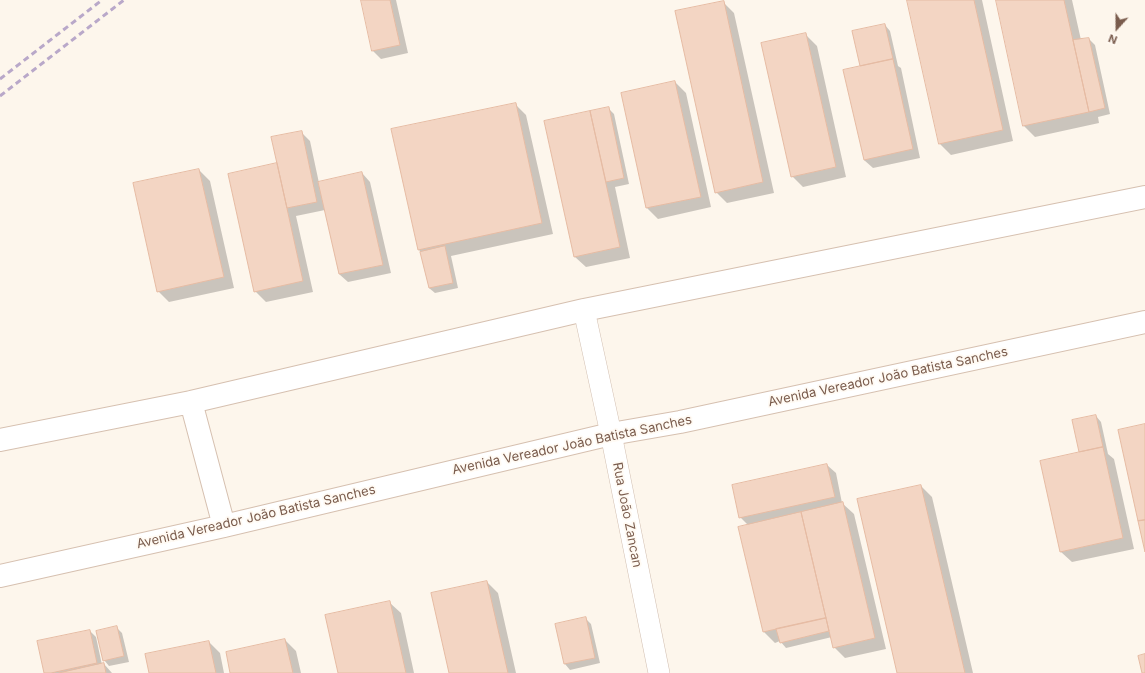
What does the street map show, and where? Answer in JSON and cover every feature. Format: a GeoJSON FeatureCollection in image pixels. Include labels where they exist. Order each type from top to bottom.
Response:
{"type":"FeatureCollection","features":[{"type":"Feature","properties":{"kind":"street"},"geometry":{"type":"LineString","coordinates":[[0,440],[191,402],[584,310],[1145,197]]}},
{"type":"Feature","properties":{"kind":"street","name":"Rua João Zancan"},"geometry":{"type":"LineString","coordinates":[[584,310],[611,434],[659,673]]}},
{"type":"Feature","properties":{"kind":"street","name":"Avenida Vereador João Batista Sanches"},"geometry":{"type":"LineString","coordinates":[[0,576],[224,526],[611,434],[680,422],[1145,322]]}},
{"type":"Feature","properties":{"kind":"street"},"geometry":{"type":"LineString","coordinates":[[191,402],[224,526]]}},
{"type":"Feature","properties":{"kind":"building"},"geometry":{"type":"Polygon","coordinates":[[[361,0],[390,0],[400,45],[372,51],[361,0]]]}},
{"type":"Feature","properties":{"kind":"building"},"geometry":{"type":"Polygon","coordinates":[[[907,0],[974,0],[1003,130],[939,144],[907,0]]]}},
{"type":"Feature","properties":{"kind":"building"},"geometry":{"type":"Polygon","coordinates":[[[996,0],[1064,0],[1089,112],[1023,126],[996,0]]]}},
{"type":"Feature","properties":{"kind":"building"},"geometry":{"type":"Polygon","coordinates":[[[724,1],[763,182],[715,193],[675,11],[724,1]]]}},
{"type":"Feature","properties":{"kind":"building"},"geometry":{"type":"Polygon","coordinates":[[[885,24],[893,59],[860,66],[852,31],[885,24]]]}},
{"type":"Feature","properties":{"kind":"building"},"geometry":{"type":"Polygon","coordinates":[[[806,33],[836,167],[791,177],[761,43],[806,33]]]}},
{"type":"Feature","properties":{"kind":"building"},"geometry":{"type":"Polygon","coordinates":[[[1089,38],[1105,108],[1089,112],[1073,40],[1089,38]]]}},
{"type":"Feature","properties":{"kind":"building"},"geometry":{"type":"Polygon","coordinates":[[[893,59],[913,149],[864,160],[843,70],[893,59]]]}},
{"type":"Feature","properties":{"kind":"building"},"geometry":{"type":"Polygon","coordinates":[[[675,81],[701,197],[646,208],[621,93],[675,81]]]}},
{"type":"Feature","properties":{"kind":"building"},"geometry":{"type":"Polygon","coordinates":[[[516,103],[542,223],[418,250],[391,129],[516,103]]]}},
{"type":"Feature","properties":{"kind":"building"},"geometry":{"type":"Polygon","coordinates":[[[609,107],[624,178],[606,182],[590,111],[609,107]]]}},
{"type":"Feature","properties":{"kind":"building"},"geometry":{"type":"Polygon","coordinates":[[[590,111],[620,247],[574,257],[544,121],[590,111]]]}},
{"type":"Feature","properties":{"kind":"building"},"geometry":{"type":"Polygon","coordinates":[[[302,131],[317,202],[287,208],[271,137],[302,131]]]}},
{"type":"Feature","properties":{"kind":"building"},"geometry":{"type":"Polygon","coordinates":[[[277,163],[303,281],[254,292],[228,174],[277,163]]]}},
{"type":"Feature","properties":{"kind":"building"},"geometry":{"type":"Polygon","coordinates":[[[199,169],[224,277],[157,292],[133,183],[199,169]]]}},
{"type":"Feature","properties":{"kind":"building"},"geometry":{"type":"Polygon","coordinates":[[[362,172],[383,265],[339,274],[318,182],[362,172]]]}},
{"type":"Feature","properties":{"kind":"building"},"geometry":{"type":"Polygon","coordinates":[[[445,246],[453,283],[429,288],[420,252],[445,246]]]}},
{"type":"Feature","properties":{"kind":"building"},"geometry":{"type":"Polygon","coordinates":[[[1096,415],[1103,447],[1079,452],[1072,420],[1096,415]]]}},
{"type":"Feature","properties":{"kind":"building"},"geometry":{"type":"Polygon","coordinates":[[[1145,424],[1145,520],[1138,521],[1118,430],[1145,424]]]}},
{"type":"Feature","properties":{"kind":"building"},"geometry":{"type":"Polygon","coordinates":[[[1103,447],[1123,538],[1060,552],[1040,461],[1103,447]]]}},
{"type":"Feature","properties":{"kind":"building"},"geometry":{"type":"Polygon","coordinates":[[[827,464],[835,497],[739,518],[732,485],[827,464]]]}},
{"type":"Feature","properties":{"kind":"building"},"geometry":{"type":"Polygon","coordinates":[[[921,485],[965,673],[897,673],[857,499],[921,485]]]}},
{"type":"Feature","properties":{"kind":"building"},"geometry":{"type":"Polygon","coordinates":[[[843,502],[875,638],[833,648],[801,512],[843,502]]]}},
{"type":"Feature","properties":{"kind":"building"},"geometry":{"type":"Polygon","coordinates":[[[801,512],[826,618],[763,632],[738,527],[801,512]]]}},
{"type":"Feature","properties":{"kind":"building"},"geometry":{"type":"Polygon","coordinates":[[[1145,520],[1145,552],[1138,521],[1145,520]]]}},
{"type":"Feature","properties":{"kind":"building"},"geometry":{"type":"Polygon","coordinates":[[[487,581],[508,673],[449,673],[431,593],[487,581]]]}},
{"type":"Feature","properties":{"kind":"building"},"geometry":{"type":"Polygon","coordinates":[[[390,601],[406,673],[338,673],[325,615],[390,601]]]}},
{"type":"Feature","properties":{"kind":"building"},"geometry":{"type":"Polygon","coordinates":[[[586,617],[595,658],[564,664],[555,624],[586,617]]]}},
{"type":"Feature","properties":{"kind":"building"},"geometry":{"type":"Polygon","coordinates":[[[826,618],[829,631],[780,643],[776,629],[826,618]]]}},
{"type":"Feature","properties":{"kind":"building"},"geometry":{"type":"Polygon","coordinates":[[[117,626],[124,656],[103,661],[96,631],[117,626]]]}},
{"type":"Feature","properties":{"kind":"building"},"geometry":{"type":"Polygon","coordinates":[[[90,630],[97,663],[51,673],[44,673],[37,641],[90,630]]]}},
{"type":"Feature","properties":{"kind":"building"},"geometry":{"type":"Polygon","coordinates":[[[285,639],[293,673],[230,673],[226,652],[285,639]]]}},
{"type":"Feature","properties":{"kind":"building"},"geometry":{"type":"Polygon","coordinates":[[[209,641],[216,673],[149,673],[145,654],[209,641]]]}},
{"type":"Feature","properties":{"kind":"building"},"geometry":{"type":"Polygon","coordinates":[[[1145,654],[1145,673],[1142,673],[1138,656],[1145,654]]]}},
{"type":"Feature","properties":{"kind":"building"},"geometry":{"type":"Polygon","coordinates":[[[104,663],[106,673],[59,673],[104,663]]]}},
{"type":"Feature","properties":{"kind":"railway"},"geometry":{"type":"LineString","coordinates":[[0,79],[102,0]]}},
{"type":"Feature","properties":{"kind":"railway"},"geometry":{"type":"LineString","coordinates":[[0,96],[124,0]]}}]}
